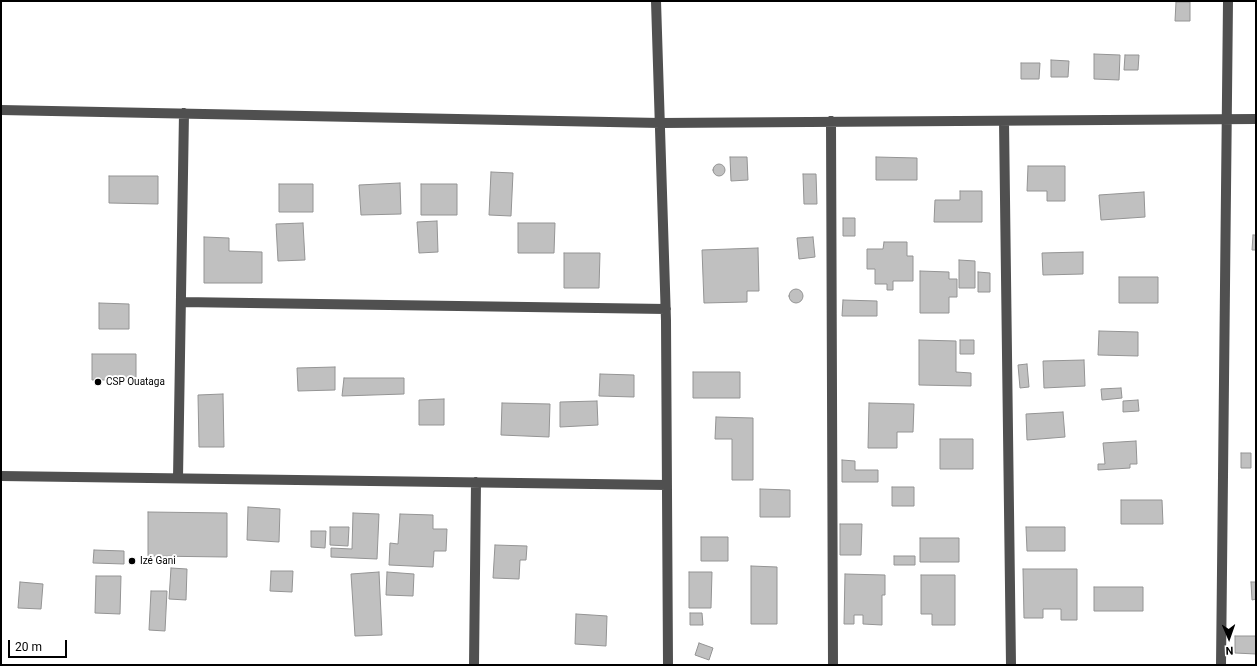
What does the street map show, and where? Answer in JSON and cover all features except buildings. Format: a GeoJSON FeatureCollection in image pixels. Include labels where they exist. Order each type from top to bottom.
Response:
{"type":"FeatureCollection","features":[{"type":"Feature","properties":{"kind":"street"},"geometry":{"type":"LineString","coordinates":[[656,1],[666,309],[668,665]]}},
{"type":"Feature","properties":{"kind":"street"},"geometry":{"type":"LineString","coordinates":[[1221,665],[1228,1]]}},
{"type":"Feature","properties":{"kind":"street"},"geometry":{"type":"LineString","coordinates":[[1,110],[660,122],[1256,119]]}},
{"type":"Feature","properties":{"kind":"street"},"geometry":{"type":"LineString","coordinates":[[178,478],[184,113]]}},
{"type":"Feature","properties":{"kind":"street"},"geometry":{"type":"LineString","coordinates":[[1004,120],[1011,665]]}},
{"type":"Feature","properties":{"kind":"street"},"geometry":{"type":"LineString","coordinates":[[831,121],[833,665]]}},
{"type":"Feature","properties":{"kind":"street"},"geometry":{"type":"LineString","coordinates":[[181,302],[666,309]]}},
{"type":"Feature","properties":{"kind":"street"},"geometry":{"type":"LineString","coordinates":[[1,476],[667,485]]}},
{"type":"Feature","properties":{"kind":"street"},"geometry":{"type":"LineString","coordinates":[[474,665],[476,482]]}},
{"type":"Feature","properties":{"kind":"place","name":"CSP Ouataga"},"geometry":{"type":"Point","coordinates":[98,382]}},
{"type":"Feature","properties":{"kind":"place","name":"Izé Gani"},"geometry":{"type":"Point","coordinates":[132,561]}}]}
